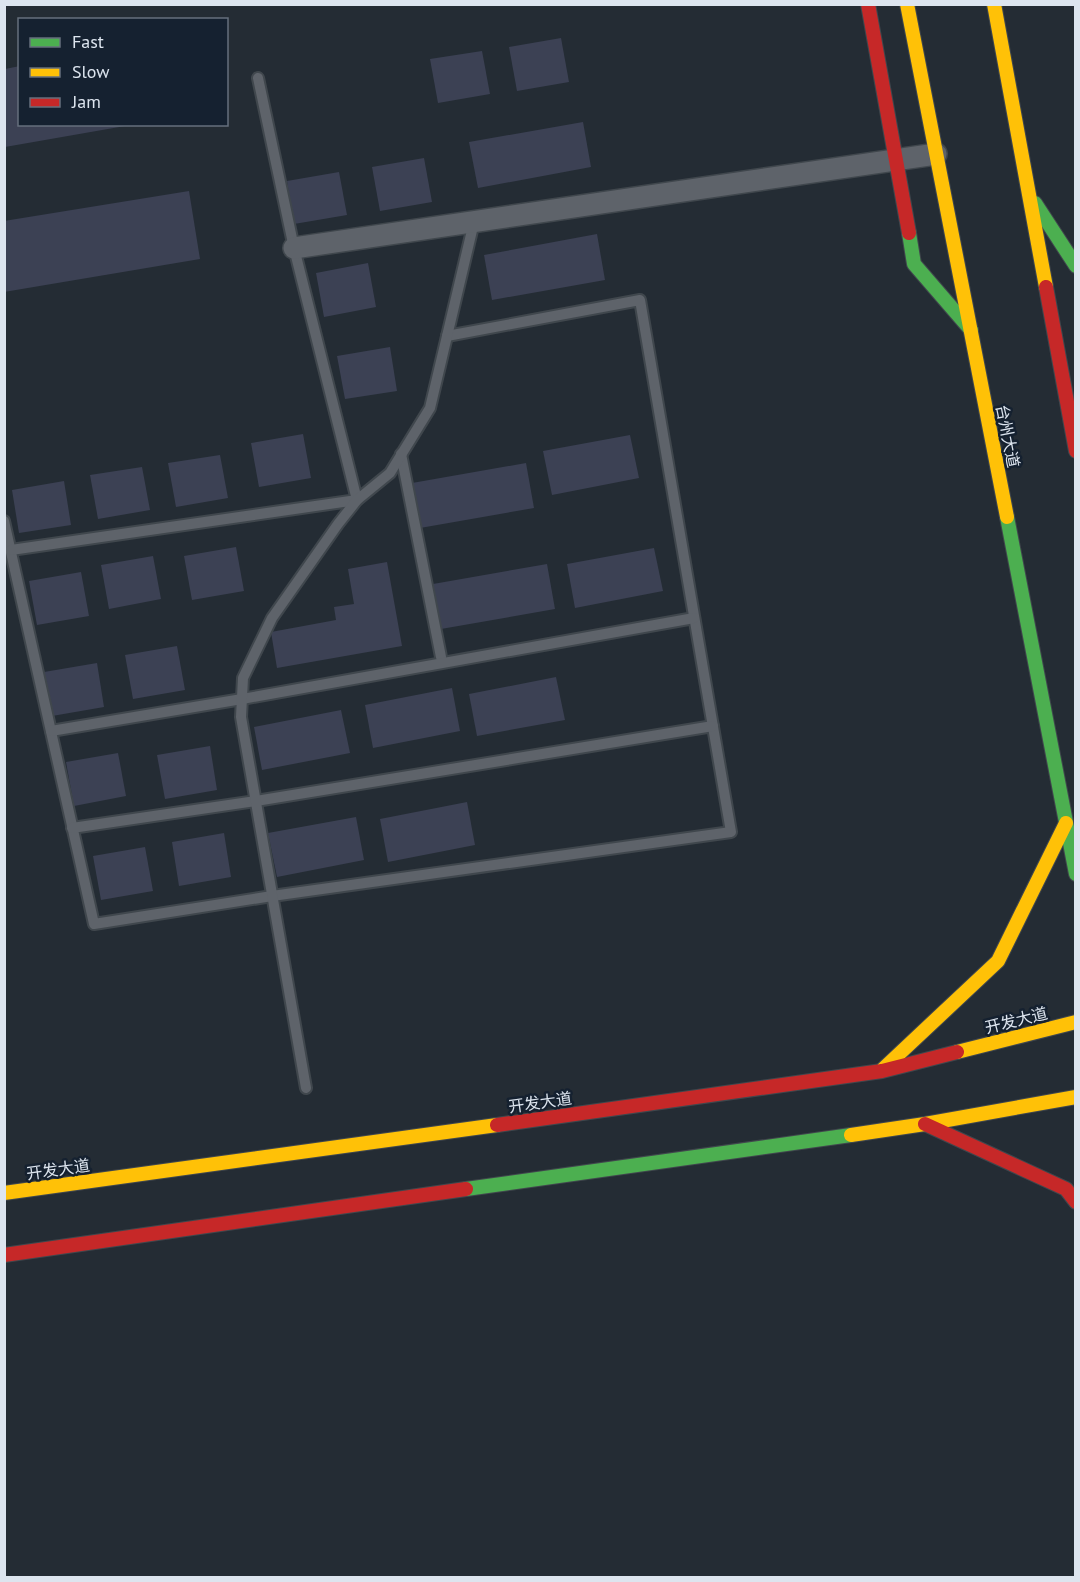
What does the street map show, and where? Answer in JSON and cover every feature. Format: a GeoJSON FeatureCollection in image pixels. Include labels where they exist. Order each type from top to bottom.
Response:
{"type":"FeatureCollection","features":[{"type":"Feature","properties":{"kind":"main road"},"geometry":{"type":"LineString","coordinates":[[868,4],[914,264],[970,330]]}},
{"type":"Feature","properties":{"kind":"main road","name":"台州大道"},"geometry":{"type":"LineString","coordinates":[[907,4],[1076,874]]}},
{"type":"Feature","properties":{"kind":"main road"},"geometry":{"type":"LineString","coordinates":[[994,4],[1076,451]]}},
{"type":"Feature","properties":{"kind":"main road"},"geometry":{"type":"LineString","coordinates":[[1035,203],[1076,266]]}},
{"type":"Feature","properties":{"kind":"main road"},"geometry":{"type":"LineString","coordinates":[[882,1071],[998,961],[1065,823]]}},
{"type":"Feature","properties":{"kind":"main road","name":"开发大道"},"geometry":{"type":"LineString","coordinates":[[4,1193],[882,1071],[1076,1022]]}},
{"type":"Feature","properties":{"kind":"main road"},"geometry":{"type":"LineString","coordinates":[[4,1255],[925,1124],[1076,1096]]}},
{"type":"Feature","properties":{"kind":"main road"},"geometry":{"type":"LineString","coordinates":[[925,1124],[1066,1189],[1076,1202]]}},
{"type":"Feature","properties":{"kind":"street"},"geometry":{"type":"LineString","coordinates":[[294,248],[936,154]]}},
{"type":"Feature","properties":{"kind":"lane"},"geometry":{"type":"LineString","coordinates":[[258,78],[294,248],[357,500]]}},
{"type":"Feature","properties":{"kind":"lane"},"geometry":{"type":"LineString","coordinates":[[306,1088],[241,717],[243,678],[272,618],[357,500],[390,473],[430,408],[474,222]]}},
{"type":"Feature","properties":{"kind":"lane"},"geometry":{"type":"LineString","coordinates":[[4,521],[94,924],[272,896],[731,832],[640,300],[447,336]]}},
{"type":"Feature","properties":{"kind":"lane"},"geometry":{"type":"LineString","coordinates":[[401,454],[441,657]]}},
{"type":"Feature","properties":{"kind":"lane"},"geometry":{"type":"LineString","coordinates":[[11,550],[357,500]]}},
{"type":"Feature","properties":{"kind":"lane"},"geometry":{"type":"LineString","coordinates":[[51,731],[694,618]]}},
{"type":"Feature","properties":{"kind":"lane"},"geometry":{"type":"LineString","coordinates":[[72,828],[256,801],[713,726]]}},
{"type":"Feature","properties":{"kind":"building"},"geometry":{"type":"Polygon","coordinates":[[[561,38],[569,82],[517,91],[509,47],[561,38]]]}},
{"type":"Feature","properties":{"kind":"building"},"geometry":{"type":"Polygon","coordinates":[[[482,51],[490,94],[438,103],[430,59],[482,51]]]}},
{"type":"Feature","properties":{"kind":"building"},"geometry":{"type":"Polygon","coordinates":[[[18,66],[18,126],[125,126],[5,147],[5,69],[18,66]]]}},
{"type":"Feature","properties":{"kind":"building"},"geometry":{"type":"Polygon","coordinates":[[[583,122],[591,167],[478,188],[469,142],[583,122]]]}},
{"type":"Feature","properties":{"kind":"building"},"geometry":{"type":"Polygon","coordinates":[[[424,158],[432,202],[380,211],[372,167],[424,158]]]}},
{"type":"Feature","properties":{"kind":"building"},"geometry":{"type":"Polygon","coordinates":[[[339,172],[347,215],[294,224],[287,181],[339,172]]]}},
{"type":"Feature","properties":{"kind":"building"},"geometry":{"type":"Polygon","coordinates":[[[189,191],[200,259],[4,292],[4,221],[189,191]]]}},
{"type":"Feature","properties":{"kind":"building"},"geometry":{"type":"Polygon","coordinates":[[[597,234],[605,280],[492,300],[484,255],[597,234]]]}},
{"type":"Feature","properties":{"kind":"building"},"geometry":{"type":"Polygon","coordinates":[[[368,263],[376,307],[324,317],[316,273],[368,263]]]}},
{"type":"Feature","properties":{"kind":"building"},"geometry":{"type":"Polygon","coordinates":[[[390,347],[397,391],[345,399],[337,356],[390,347]]]}},
{"type":"Feature","properties":{"kind":"building"},"geometry":{"type":"Polygon","coordinates":[[[303,434],[311,478],[259,487],[251,443],[303,434]]]}},
{"type":"Feature","properties":{"kind":"building"},"geometry":{"type":"Polygon","coordinates":[[[630,435],[639,478],[552,495],[543,451],[630,435]]]}},
{"type":"Feature","properties":{"kind":"building"},"geometry":{"type":"Polygon","coordinates":[[[220,455],[228,498],[176,507],[168,463],[220,455]]]}},
{"type":"Feature","properties":{"kind":"building"},"geometry":{"type":"Polygon","coordinates":[[[526,463],[534,508],[420,528],[412,483],[526,463]]]}},
{"type":"Feature","properties":{"kind":"building"},"geometry":{"type":"Polygon","coordinates":[[[142,467],[150,510],[98,519],[90,475],[142,467]]]}},
{"type":"Feature","properties":{"kind":"building"},"geometry":{"type":"Polygon","coordinates":[[[64,481],[71,525],[19,533],[12,490],[64,481]]]}},
{"type":"Feature","properties":{"kind":"building"},"geometry":{"type":"Polygon","coordinates":[[[236,547],[244,591],[192,600],[184,556],[236,547]]]}},
{"type":"Feature","properties":{"kind":"building"},"geometry":{"type":"Polygon","coordinates":[[[654,548],[663,591],[575,608],[567,564],[654,548]]]}},
{"type":"Feature","properties":{"kind":"building"},"geometry":{"type":"Polygon","coordinates":[[[153,556],[161,599],[109,609],[101,565],[153,556]]]}},
{"type":"Feature","properties":{"kind":"building"},"geometry":{"type":"Polygon","coordinates":[[[387,562],[402,646],[277,668],[271,632],[336,620],[334,607],[354,604],[348,569],[387,562]]]}},
{"type":"Feature","properties":{"kind":"building"},"geometry":{"type":"Polygon","coordinates":[[[547,564],[555,609],[441,629],[433,584],[547,564]]]}},
{"type":"Feature","properties":{"kind":"building"},"geometry":{"type":"Polygon","coordinates":[[[81,572],[89,616],[37,625],[29,581],[81,572]]]}},
{"type":"Feature","properties":{"kind":"building"},"geometry":{"type":"Polygon","coordinates":[[[177,646],[185,690],[133,699],[125,655],[177,646]]]}},
{"type":"Feature","properties":{"kind":"building"},"geometry":{"type":"Polygon","coordinates":[[[97,663],[104,707],[52,716],[44,672],[97,663]]]}},
{"type":"Feature","properties":{"kind":"building"},"geometry":{"type":"Polygon","coordinates":[[[556,677],[565,720],[477,736],[469,694],[556,677]]]}},
{"type":"Feature","properties":{"kind":"building"},"geometry":{"type":"Polygon","coordinates":[[[452,688],[460,731],[373,748],[365,705],[452,688]]]}},
{"type":"Feature","properties":{"kind":"building"},"geometry":{"type":"Polygon","coordinates":[[[341,710],[350,753],[262,770],[254,727],[341,710]]]}},
{"type":"Feature","properties":{"kind":"building"},"geometry":{"type":"Polygon","coordinates":[[[210,746],[217,790],[165,799],[157,755],[210,746]]]}},
{"type":"Feature","properties":{"kind":"building"},"geometry":{"type":"Polygon","coordinates":[[[118,753],[126,796],[74,806],[66,762],[118,753]]]}},
{"type":"Feature","properties":{"kind":"building"},"geometry":{"type":"Polygon","coordinates":[[[467,802],[475,845],[388,862],[380,819],[467,802]]]}},
{"type":"Feature","properties":{"kind":"building"},"geometry":{"type":"Polygon","coordinates":[[[356,817],[364,860],[277,877],[268,833],[356,817]]]}},
{"type":"Feature","properties":{"kind":"building"},"geometry":{"type":"Polygon","coordinates":[[[224,833],[231,877],[179,886],[172,842],[224,833]]]}},
{"type":"Feature","properties":{"kind":"building"},"geometry":{"type":"Polygon","coordinates":[[[145,847],[153,891],[101,900],[93,856],[145,847]]]}},
{"type":"Feature","properties":{"kind":"traffic: fast"},"geometry":{"type":"LineString","coordinates":[[1035,203],[1076,266]]}},
{"type":"Feature","properties":{"kind":"traffic: fast"},"geometry":{"type":"LineString","coordinates":[[909,233],[914,264],[971,330]]}},
{"type":"Feature","properties":{"kind":"traffic: fast"},"geometry":{"type":"LineString","coordinates":[[1007,517],[1076,874]]}},
{"type":"Feature","properties":{"kind":"traffic: fast"},"geometry":{"type":"LineString","coordinates":[[466,1189],[851,1135]]}},
{"type":"Feature","properties":{"kind":"traffic: slow"},"geometry":{"type":"LineString","coordinates":[[907,4],[1007,517]]}},
{"type":"Feature","properties":{"kind":"traffic: slow"},"geometry":{"type":"LineString","coordinates":[[994,4],[1046,287]]}},
{"type":"Feature","properties":{"kind":"traffic: slow"},"geometry":{"type":"LineString","coordinates":[[883,1069],[998,961],[1066,823]]}},
{"type":"Feature","properties":{"kind":"traffic: slow"},"geometry":{"type":"LineString","coordinates":[[957,1052],[1076,1022]]}},
{"type":"Feature","properties":{"kind":"traffic: slow"},"geometry":{"type":"LineString","coordinates":[[851,1135],[1076,1097]]}},
{"type":"Feature","properties":{"kind":"traffic: slow"},"geometry":{"type":"LineString","coordinates":[[4,1193],[497,1125]]}},
{"type":"Feature","properties":{"kind":"traffic: jam"},"geometry":{"type":"LineString","coordinates":[[868,4],[909,233]]}},
{"type":"Feature","properties":{"kind":"traffic: jam"},"geometry":{"type":"LineString","coordinates":[[1046,287],[1076,451]]}},
{"type":"Feature","properties":{"kind":"traffic: jam"},"geometry":{"type":"LineString","coordinates":[[497,1125],[882,1071],[957,1052]]}},
{"type":"Feature","properties":{"kind":"traffic: jam"},"geometry":{"type":"LineString","coordinates":[[925,1124],[1066,1189],[1076,1202]]}},
{"type":"Feature","properties":{"kind":"traffic: jam"},"geometry":{"type":"LineString","coordinates":[[4,1255],[466,1189]]}}]}
